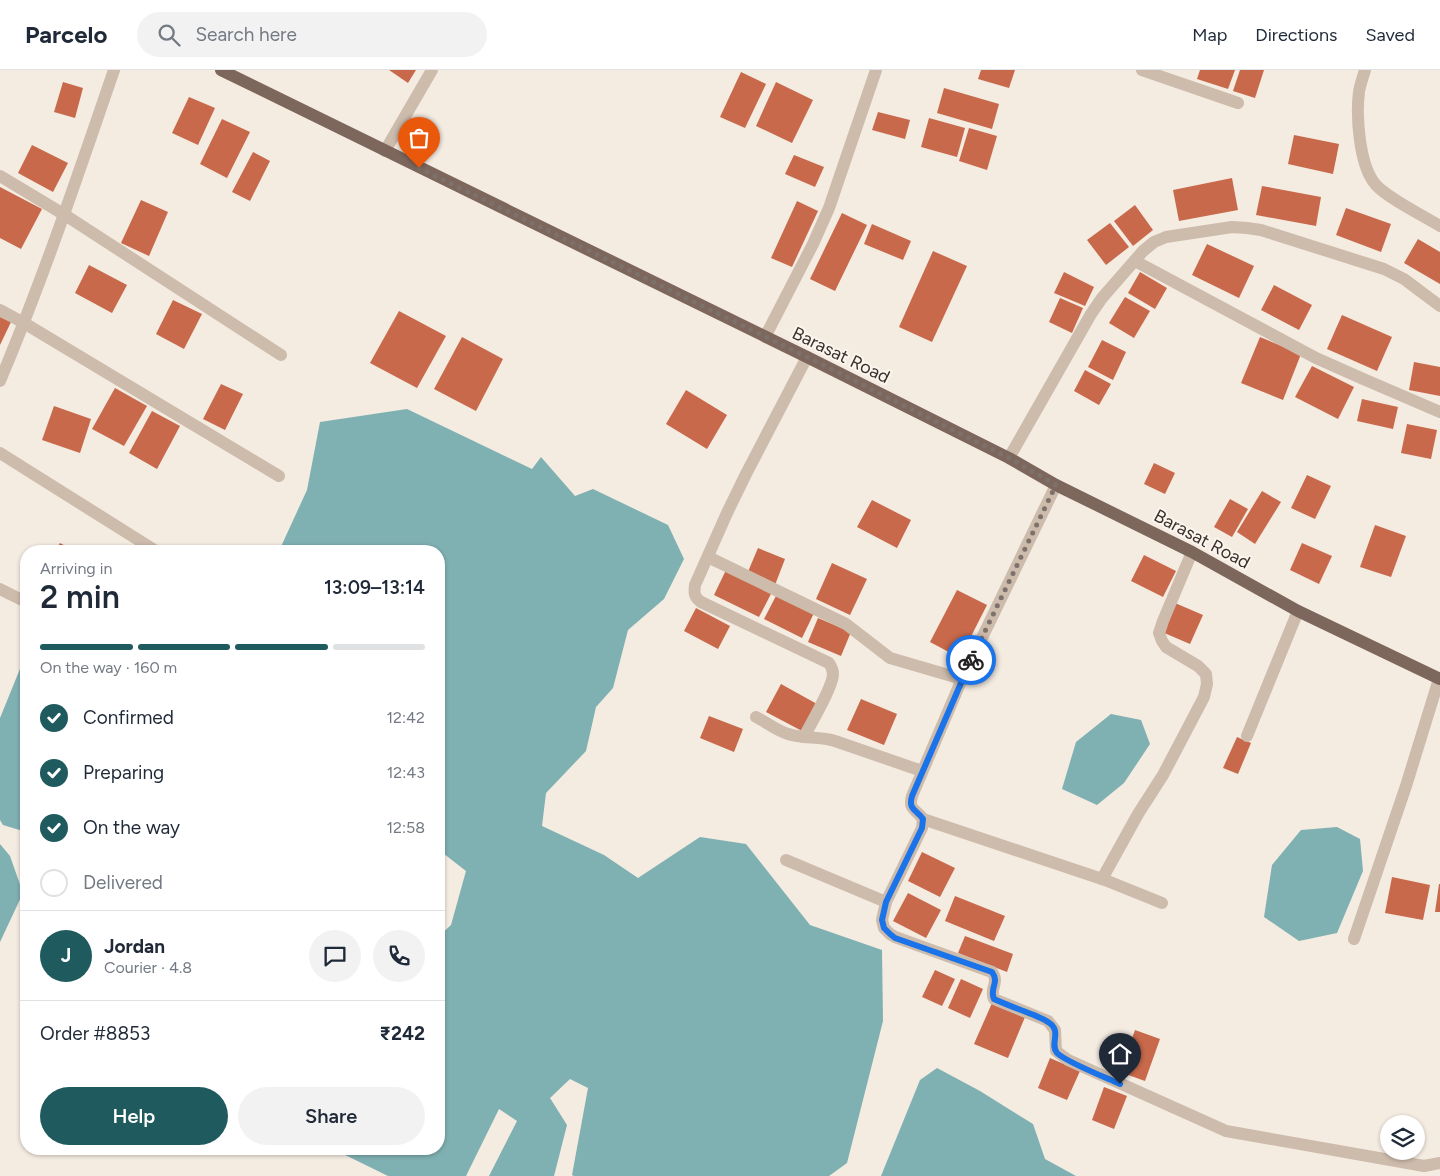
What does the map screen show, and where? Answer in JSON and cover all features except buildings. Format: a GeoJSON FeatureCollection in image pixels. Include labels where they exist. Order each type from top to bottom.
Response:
{"type":"FeatureCollection","features":[{"type":"Feature","properties":{"kind":"main road","name":"Barasat Road"},"geometry":{"type":"LineString","coordinates":[[221,70],[807,357],[1009,458],[1056,485],[1192,552],[1298,611],[1440,679]]}},
{"type":"Feature","properties":{"kind":"street"},"geometry":{"type":"LineString","coordinates":[[0,381],[65,215],[114,70]]}},
{"type":"Feature","properties":{"kind":"street"},"geometry":{"type":"LineString","coordinates":[[385,151],[432,70]]}},
{"type":"Feature","properties":{"kind":"street"},"geometry":{"type":"LineString","coordinates":[[765,337],[813,244],[829,208],[876,70]]}},
{"type":"Feature","properties":{"kind":"street"},"geometry":{"type":"LineString","coordinates":[[1142,70],[1238,103]]}},
{"type":"Feature","properties":{"kind":"street"},"geometry":{"type":"LineString","coordinates":[[1365,70],[1360,91],[1358,115],[1363,160],[1368,174],[1376,185],[1389,195],[1440,226]]}},
{"type":"Feature","properties":{"kind":"street"},"geometry":{"type":"LineString","coordinates":[[0,176],[65,215],[281,355]]}},
{"type":"Feature","properties":{"kind":"street"},"geometry":{"type":"LineString","coordinates":[[1009,458],[1102,298],[1143,251],[1154,242],[1166,237],[1232,227],[1261,230],[1384,268],[1404,279],[1440,306]]}},
{"type":"Feature","properties":{"kind":"street"},"geometry":{"type":"LineString","coordinates":[[1135,261],[1325,362],[1440,412]]}},
{"type":"Feature","properties":{"kind":"street"},"geometry":{"type":"LineString","coordinates":[[0,310],[279,476]]}},
{"type":"Feature","properties":{"kind":"street"},"geometry":{"type":"LineString","coordinates":[[804,737],[831,684],[833,674],[829,663],[701,602],[694,593],[695,585],[746,474],[807,357]]}},
{"type":"Feature","properties":{"kind":"street"},"geometry":{"type":"LineString","coordinates":[[0,453],[146,545]]}},
{"type":"Feature","properties":{"kind":"street"},"geometry":{"type":"LineString","coordinates":[[1056,485],[962,679],[922,771],[911,802],[912,808],[923,819],[1102,879],[1162,903]]}},
{"type":"Feature","properties":{"kind":"street"},"geometry":{"type":"LineString","coordinates":[[1102,879],[1138,814],[1163,775],[1204,696],[1207,684],[1206,674],[1198,666],[1166,647],[1159,633],[1162,621],[1192,552]]}},
{"type":"Feature","properties":{"kind":"street"},"geometry":{"type":"LineString","coordinates":[[708,557],[846,624],[890,658],[962,679]]}},
{"type":"Feature","properties":{"kind":"street"},"geometry":{"type":"LineString","coordinates":[[0,589],[20,599]]}},
{"type":"Feature","properties":{"kind":"street"},"geometry":{"type":"LineString","coordinates":[[1247,736],[1298,611]]}},
{"type":"Feature","properties":{"kind":"street"},"geometry":{"type":"LineString","coordinates":[[1354,939],[1440,679]]}},
{"type":"Feature","properties":{"kind":"street"},"geometry":{"type":"LineString","coordinates":[[756,717],[788,734],[835,740],[922,771]]}},
{"type":"Feature","properties":{"kind":"street"},"geometry":{"type":"LineString","coordinates":[[923,819],[922,828],[886,902],[882,920],[884,928],[895,938],[992,972],[996,980],[992,990],[994,999],[1048,1021],[1055,1030],[1056,1051],[1068,1060],[1226,1131],[1424,1166],[1440,1163]]}},
{"type":"Feature","properties":{"kind":"street"},"geometry":{"type":"LineString","coordinates":[[786,860],[886,902]]}},
{"type":"Feature","properties":{"kind":"water"},"geometry":{"type":"Polygon","coordinates":[[[407,409],[532,469],[541,457],[575,496],[593,489],[668,525],[684,559],[664,599],[628,630],[613,688],[596,707],[586,751],[546,793],[542,826],[604,855],[638,878],[700,837],[746,844],[810,925],[882,950],[883,1021],[847,1163],[829,1176],[574,1176],[572,1175],[588,1088],[570,1079],[550,1098],[567,1125],[554,1176],[489,1176],[517,1121],[499,1109],[466,1176],[388,1176],[345,1155],[445,1155],[445,930],[451,925],[466,871],[445,855],[445,545],[282,545],[307,490],[320,422],[407,409]]]}},
{"type":"Feature","properties":{"kind":"water"},"geometry":{"type":"Polygon","coordinates":[[[20,669],[20,830],[3,825],[0,820],[0,718],[20,669]]]}},
{"type":"Feature","properties":{"kind":"water"},"geometry":{"type":"Polygon","coordinates":[[[1111,714],[1141,720],[1150,744],[1124,783],[1097,805],[1062,789],[1076,742],[1111,714]]]}},
{"type":"Feature","properties":{"kind":"water"},"geometry":{"type":"Polygon","coordinates":[[[1337,827],[1360,839],[1363,871],[1337,933],[1299,941],[1264,917],[1272,865],[1301,830],[1337,827]]]}},
{"type":"Feature","properties":{"kind":"water"},"geometry":{"type":"Polygon","coordinates":[[[0,844],[10,856],[20,884],[20,899],[0,942],[0,844]]]}},
{"type":"Feature","properties":{"kind":"water"},"geometry":{"type":"Polygon","coordinates":[[[937,1068],[980,1091],[1033,1124],[1045,1159],[1076,1176],[881,1176],[920,1080],[937,1068]]]}},
{"type":"Feature","properties":{"kind":"way so far"},"geometry":{"type":"LineString","coordinates":[[419,168],[807,357],[1009,458],[1056,485],[971,660]]}},
{"type":"Feature","properties":{"kind":"route"},"geometry":{"type":"LineString","coordinates":[[971,660],[912,796],[912,808],[923,819],[923,824],[886,902],[882,920],[884,928],[895,938],[992,972],[996,980],[992,990],[994,999],[1048,1021],[1055,1030],[1055,1046],[1058,1054],[1120,1084]]}}]}
